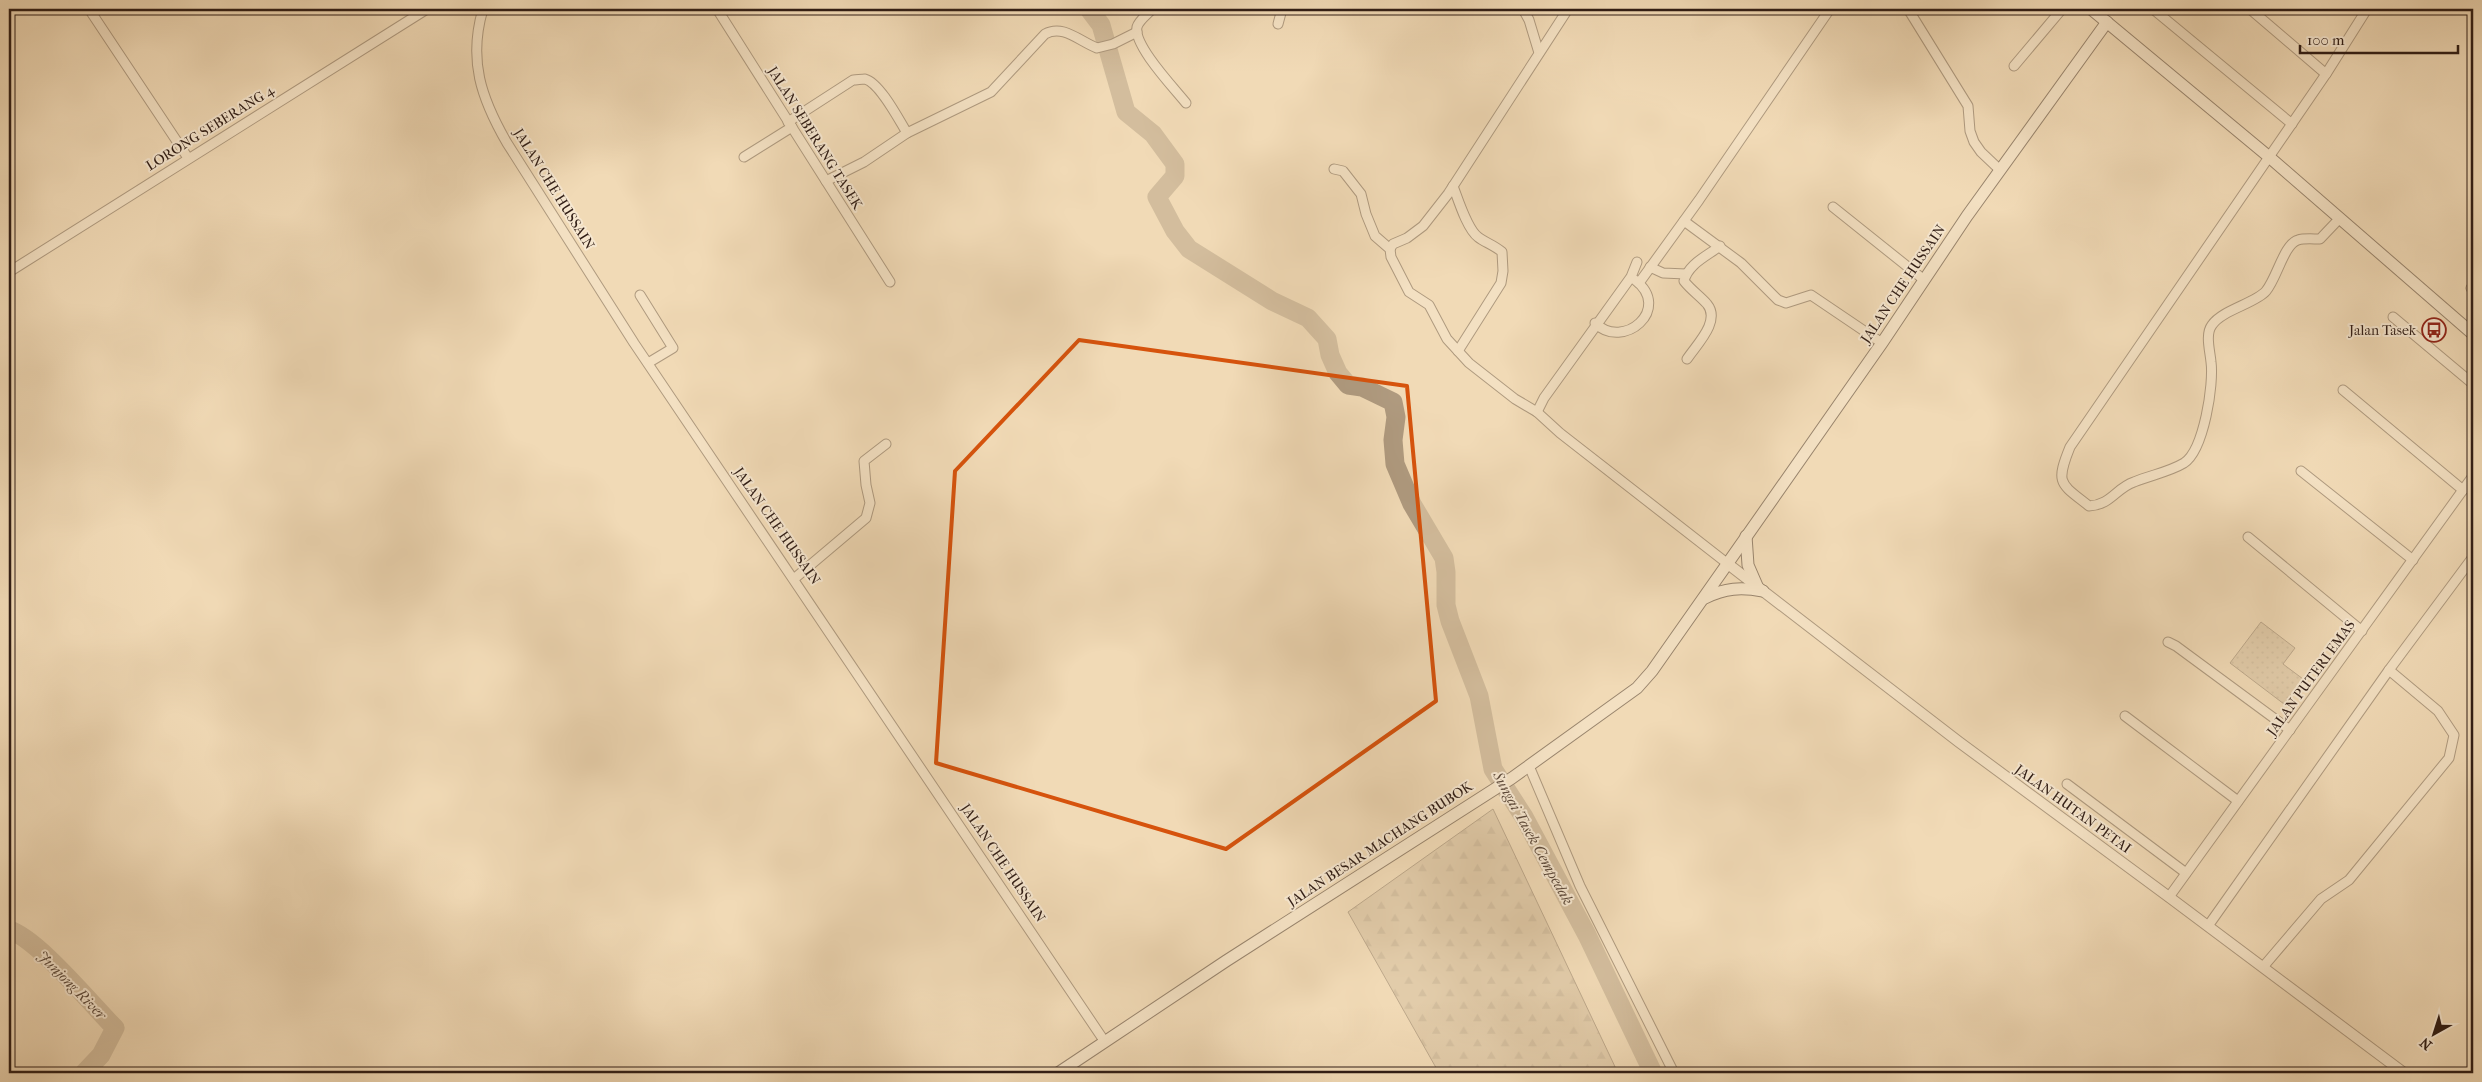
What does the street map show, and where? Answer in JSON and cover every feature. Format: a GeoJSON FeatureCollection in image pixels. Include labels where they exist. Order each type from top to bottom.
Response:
{"type":"FeatureCollection","features":[{"type":"Feature","properties":{"kind":"main road"},"geometry":{"type":"LineString","coordinates":[[2091,9],[2176,82],[2268,156],[2473,334]]}},
{"type":"Feature","properties":{"kind":"main road","name":"JALAN CHE HUSSAIN"},"geometry":{"type":"LineString","coordinates":[[1728,564],[1882,344],[1923,280],[2107,22]]}},
{"type":"Feature","properties":{"kind":"main road"},"geometry":{"type":"LineString","coordinates":[[1746,536],[1748,565],[1761,590]]}},
{"type":"Feature","properties":{"kind":"main road","name":"JALAN BESAR MACHANG BUBOK"},"geometry":{"type":"LineString","coordinates":[[1058,1073],[1226,961],[1497,788],[1637,688],[1652,671],[1728,564]]}},
{"type":"Feature","properties":{"kind":"main road"},"geometry":{"type":"LineString","coordinates":[[1702,599],[1732,588],[1761,590]]}},
{"type":"Feature","properties":{"kind":"street"},"geometry":{"type":"LineString","coordinates":[[88,9],[188,158]]}},
{"type":"Feature","properties":{"kind":"street","name":"LORONG SEBERANG 4"},"geometry":{"type":"LineString","coordinates":[[9,272],[427,9]]}},
{"type":"Feature","properties":{"kind":"street","name":"JALAN CHE HUSSAIN"},"geometry":{"type":"LineString","coordinates":[[483,9],[475,48],[478,77],[492,117],[648,363],[733,490],[795,578],[1105,1042]]}},
{"type":"Feature","properties":{"kind":"street","name":"JALAN SEBERANG TASEK"},"geometry":{"type":"LineString","coordinates":[[717,9],[890,282]]}},
{"type":"Feature","properties":{"kind":"street"},"geometry":{"type":"LineString","coordinates":[[1152,9],[1138,25],[1137,32],[1140,44],[1186,103]]}},
{"type":"Feature","properties":{"kind":"street"},"geometry":{"type":"LineString","coordinates":[[1278,24],[1282,9]]}},
{"type":"Feature","properties":{"kind":"street"},"geometry":{"type":"LineString","coordinates":[[1523,9],[1529,20],[1538,53]]}},
{"type":"Feature","properties":{"kind":"street"},"geometry":{"type":"LineString","coordinates":[[1390,249],[1393,244],[1407,238],[1423,226],[1453,186],[1568,9]]}},
{"type":"Feature","properties":{"kind":"street"},"geometry":{"type":"LineString","coordinates":[[1639,283],[1830,9]]}},
{"type":"Feature","properties":{"kind":"street"},"geometry":{"type":"LineString","coordinates":[[1908,9],[1968,106],[1970,131],[1974,142],[1981,152],[2000,170]]}},
{"type":"Feature","properties":{"kind":"street"},"geometry":{"type":"LineString","coordinates":[[2014,66],[2062,9]]}},
{"type":"Feature","properties":{"kind":"street"},"geometry":{"type":"LineString","coordinates":[[2153,9],[2292,124]]}},
{"type":"Feature","properties":{"kind":"street"},"geometry":{"type":"LineString","coordinates":[[2250,9],[2326,74]]}},
{"type":"Feature","properties":{"kind":"street"},"geometry":{"type":"LineString","coordinates":[[2340,218],[2320,238],[2298,240],[2288,245],[2276,277],[2265,293],[2237,307],[2212,324],[2208,336],[2212,366],[2206,420],[2196,450],[2186,462],[2161,474],[2132,482],[2101,505],[2089,506],[2064,486],[2060,471],[2070,447],[2326,74],[2367,9]]}},
{"type":"Feature","properties":{"kind":"street"},"geometry":{"type":"LineString","coordinates":[[826,181],[864,162],[907,133],[991,92],[1045,34],[1052,30],[1060,30],[1096,48],[1113,44],[1137,32]]}},
{"type":"Feature","properties":{"kind":"street"},"geometry":{"type":"LineString","coordinates":[[744,157],[853,80],[864,79],[871,82],[884,96],[907,133]]}},
{"type":"Feature","properties":{"kind":"street"},"geometry":{"type":"LineString","coordinates":[[1334,169],[1343,171],[1361,194],[1366,214],[1376,236],[1390,249],[1394,264],[1409,292],[1429,305],[1447,338],[1469,363],[1515,399],[1537,412],[1560,433],[1728,564]]}},
{"type":"Feature","properties":{"kind":"street"},"geometry":{"type":"LineString","coordinates":[[1453,186],[1472,231],[1478,238],[1491,242],[1502,252],[1503,271],[1501,282],[1458,351]]}},
{"type":"Feature","properties":{"kind":"street"},"geometry":{"type":"LineString","coordinates":[[1833,207],[1923,280]]}},
{"type":"Feature","properties":{"kind":"street"},"geometry":{"type":"LineString","coordinates":[[1684,221],[1720,246],[1778,300],[1786,303],[1811,294],[1882,344]]}},
{"type":"Feature","properties":{"kind":"street"},"geometry":{"type":"LineString","coordinates":[[1687,359],[1711,323],[1712,314],[1707,304],[1684,281],[1686,274],[1691,267],[1720,246]]}},
{"type":"Feature","properties":{"kind":"street"},"geometry":{"type":"LineString","coordinates":[[1537,412],[1544,398],[1631,277],[1637,262]]}},
{"type":"Feature","properties":{"kind":"street"},"geometry":{"type":"LineString","coordinates":[[1650,267],[1663,273],[1686,274]]}},
{"type":"Feature","properties":{"kind":"street"},"geometry":{"type":"LineString","coordinates":[[1596,324],[1611,333],[1621,333],[1637,325],[1649,312],[1651,304],[1639,283],[1631,277]]}},
{"type":"Feature","properties":{"kind":"street"},"geometry":{"type":"LineString","coordinates":[[640,295],[673,348],[648,363]]}},
{"type":"Feature","properties":{"kind":"street"},"geometry":{"type":"LineString","coordinates":[[2394,317],[2473,384]]}},
{"type":"Feature","properties":{"kind":"street"},"geometry":{"type":"LineString","coordinates":[[2343,390],[2463,490]]}},
{"type":"Feature","properties":{"kind":"street"},"geometry":{"type":"LineString","coordinates":[[795,578],[866,518],[870,503],[864,460],[886,444]]}},
{"type":"Feature","properties":{"kind":"street"},"geometry":{"type":"LineString","coordinates":[[2301,471],[2413,560]]}},
{"type":"Feature","properties":{"kind":"street","name":"JALAN PUTERI EMAS"},"geometry":{"type":"LineString","coordinates":[[2169,897],[2473,476]]}},
{"type":"Feature","properties":{"kind":"street"},"geometry":{"type":"LineString","coordinates":[[2248,537],[2362,631]]}},
{"type":"Feature","properties":{"kind":"street"},"geometry":{"type":"LineString","coordinates":[[2208,926],[2389,670],[2473,557]]}},
{"type":"Feature","properties":{"kind":"street","name":"JALAN HUTAN PETAI"},"geometry":{"type":"LineString","coordinates":[[1728,564],[1959,742],[2404,1073]]}},
{"type":"Feature","properties":{"kind":"street"},"geometry":{"type":"LineString","coordinates":[[2168,642],[2290,730]]}},
{"type":"Feature","properties":{"kind":"street"},"geometry":{"type":"LineString","coordinates":[[2262,967],[2321,899],[2349,880],[2449,758],[2454,734],[2438,711],[2389,670]]}},
{"type":"Feature","properties":{"kind":"street"},"geometry":{"type":"LineString","coordinates":[[2125,716],[2238,801]]}},
{"type":"Feature","properties":{"kind":"street"},"geometry":{"type":"LineString","coordinates":[[1529,766],[1580,886],[1674,1073]]}},
{"type":"Feature","properties":{"kind":"street"},"geometry":{"type":"LineString","coordinates":[[2067,784],[2186,873]]}},
{"type":"Feature","properties":{"kind":"highlighted area"},"geometry":{"type":"Polygon","coordinates":[[[1079,340],[1407,386],[1436,701],[1226,849],[936,763],[955,471],[1079,340]]]}},
{"type":"Feature","properties":{"kind":"green space"},"geometry":{"type":"Polygon","coordinates":[[[2261,622],[2295,648],[2283,664],[2303,679],[2284,704],[2230,663],[2261,622]]]}},
{"type":"Feature","properties":{"kind":"green space"},"geometry":{"type":"Polygon","coordinates":[[[1493,809],[1618,1073],[1439,1073],[1348,912],[1493,809]]]}},
{"type":"Feature","properties":{"kind":"waterway","name":"Sungai Tasek Cempedak"},"geometry":{"type":"LineString","coordinates":[[1089,9],[1101,25],[1126,112],[1153,134],[1175,164],[1175,176],[1157,197],[1175,231],[1189,249],[1272,301],[1308,318],[1327,339],[1330,355],[1338,373],[1348,385],[1362,387],[1393,402],[1396,417],[1393,440],[1395,464],[1412,504],[1444,558],[1446,605],[1450,621],[1479,696],[1493,769],[1524,817],[1587,935],[1653,1073]]}},
{"type":"Feature","properties":{"kind":"waterway","name":"Junjong River"},"geometry":{"type":"LineString","coordinates":[[9,930],[34,945],[49,958],[115,1028],[101,1055],[84,1073]]}},
{"type":"Feature","properties":{"kind":"place","name":"Jalan Tasek"},"geometry":{"type":"Point","coordinates":[2434,330]}}]}
